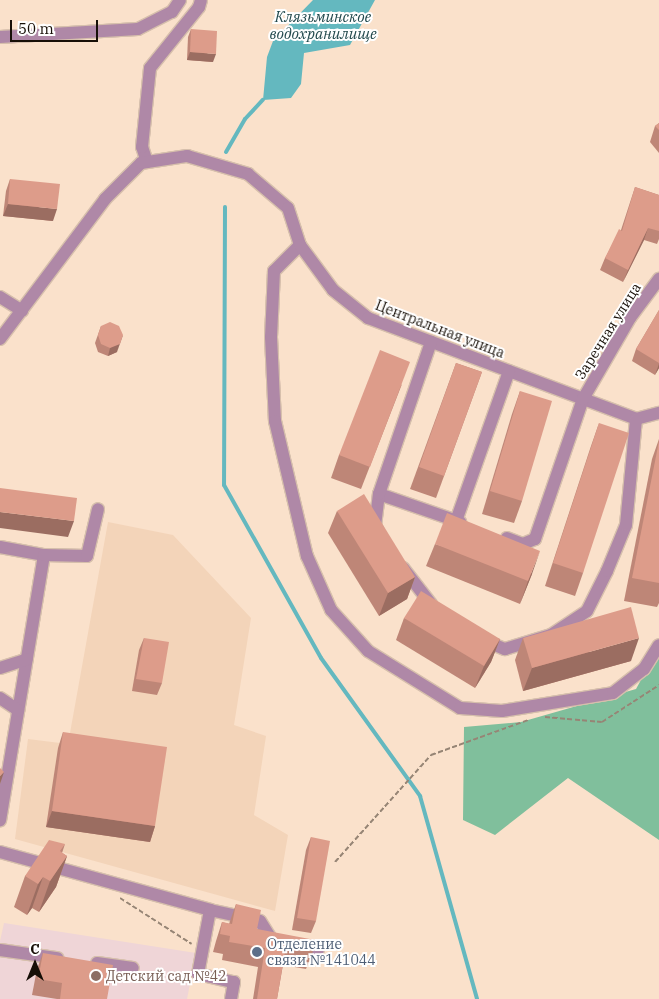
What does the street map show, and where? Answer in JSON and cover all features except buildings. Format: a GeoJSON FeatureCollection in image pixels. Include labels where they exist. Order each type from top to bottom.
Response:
{"type":"FeatureCollection","features":[{"type":"Feature","properties":{"kind":"street"},"geometry":{"type":"LineString","coordinates":[[0,37],[138,29],[172,12],[180,0]]}},
{"type":"Feature","properties":{"kind":"street"},"geometry":{"type":"LineString","coordinates":[[147,162],[142,147],[150,68],[201,0]]}},
{"type":"Feature","properties":{"kind":"street","name":"Центральная улица"},"geometry":{"type":"LineString","coordinates":[[0,339],[105,199],[141,163],[187,156],[248,174],[288,208],[300,245],[333,290],[368,318],[636,419]]}},
{"type":"Feature","properties":{"kind":"street"},"geometry":{"type":"LineString","coordinates":[[300,245],[274,271],[271,337],[275,421],[307,556],[330,610],[368,651],[460,708],[502,711],[612,693],[644,669],[659,644]]}},
{"type":"Feature","properties":{"kind":"street","name":"Заречная улица"},"geometry":{"type":"LineString","coordinates":[[498,535],[523,544],[535,539],[583,399],[630,318],[659,279]]}},
{"type":"Feature","properties":{"kind":"street"},"geometry":{"type":"LineString","coordinates":[[0,297],[22,312]]}},
{"type":"Feature","properties":{"kind":"street"},"geometry":{"type":"LineString","coordinates":[[386,542],[375,526],[379,494],[432,342]]}},
{"type":"Feature","properties":{"kind":"street"},"geometry":{"type":"LineString","coordinates":[[456,520],[509,371]]}},
{"type":"Feature","properties":{"kind":"street"},"geometry":{"type":"LineString","coordinates":[[466,631],[506,649],[550,635],[586,611],[607,571],[626,525],[636,419],[659,413]]}},
{"type":"Feature","properties":{"kind":"street"},"geometry":{"type":"LineString","coordinates":[[379,494],[473,526]]}},
{"type":"Feature","properties":{"kind":"street"},"geometry":{"type":"LineString","coordinates":[[0,547],[44,555],[87,556],[98,509]]}},
{"type":"Feature","properties":{"kind":"street"},"geometry":{"type":"LineString","coordinates":[[0,820],[44,555]]}},
{"type":"Feature","properties":{"kind":"street"},"geometry":{"type":"LineString","coordinates":[[397,558],[423,598],[445,614]]}},
{"type":"Feature","properties":{"kind":"street"},"geometry":{"type":"LineString","coordinates":[[0,668],[26,659]]}},
{"type":"Feature","properties":{"kind":"street"},"geometry":{"type":"LineString","coordinates":[[0,698],[18,710]]}},
{"type":"Feature","properties":{"kind":"street"},"geometry":{"type":"LineString","coordinates":[[0,852],[210,910],[260,921],[270,942],[318,951]]}},
{"type":"Feature","properties":{"kind":"street"},"geometry":{"type":"LineString","coordinates":[[210,910],[198,974],[234,982],[231,999]]}},
{"type":"Feature","properties":{"kind":"street"},"geometry":{"type":"LineString","coordinates":[[0,950],[66,959]]}},
{"type":"Feature","properties":{"kind":"street"},"geometry":{"type":"LineString","coordinates":[[85,962],[133,968]]}},
{"type":"Feature","properties":{"kind":"path"},"geometry":{"type":"LineString","coordinates":[[538,716],[602,722],[659,685]]}},
{"type":"Feature","properties":{"kind":"path"},"geometry":{"type":"LineString","coordinates":[[335,862],[431,755],[529,720]]}},
{"type":"Feature","properties":{"kind":"path"},"geometry":{"type":"LineString","coordinates":[[114,895],[202,950]]}},
{"type":"Feature","properties":{"kind":"shaded area"},"geometry":{"type":"Polygon","coordinates":[[[108,522],[173,535],[251,618],[234,725],[266,736],[254,815],[288,835],[275,911],[15,839],[28,739],[68,744],[108,522]]]}},
{"type":"Feature","properties":{"kind":"shaded area","name":"Детский сад №42"},"geometry":{"type":"Polygon","coordinates":[[[4,923],[196,953],[187,999],[0,999],[0,941],[4,923]]]}},
{"type":"Feature","properties":{"kind":"green space"},"geometry":{"type":"Polygon","coordinates":[[[659,647],[659,840],[568,778],[495,835],[463,820],[464,727],[521,722],[636,689],[659,647]]]}},
{"type":"Feature","properties":{"kind":"water","name":"Клязьминское водохранилище"},"geometry":{"type":"Polygon","coordinates":[[[313,0],[375,0],[350,45],[304,53],[301,84],[291,98],[263,100],[267,57],[273,41],[313,0]]]}},
{"type":"Feature","properties":{"kind":"waterway"},"geometry":{"type":"LineString","coordinates":[[226,152],[245,119],[263,100]]}},
{"type":"Feature","properties":{"kind":"waterway"},"geometry":{"type":"LineString","coordinates":[[225,207],[224,485],[321,658],[420,796],[477,999]]}},
{"type":"Feature","properties":{"kind":"place","name":"Отделение связи №141044"},"geometry":{"type":"Point","coordinates":[257,952]}},
{"type":"Feature","properties":{"kind":"place","name":"Детский сад №42"},"geometry":{"type":"Point","coordinates":[96,976]}}]}
